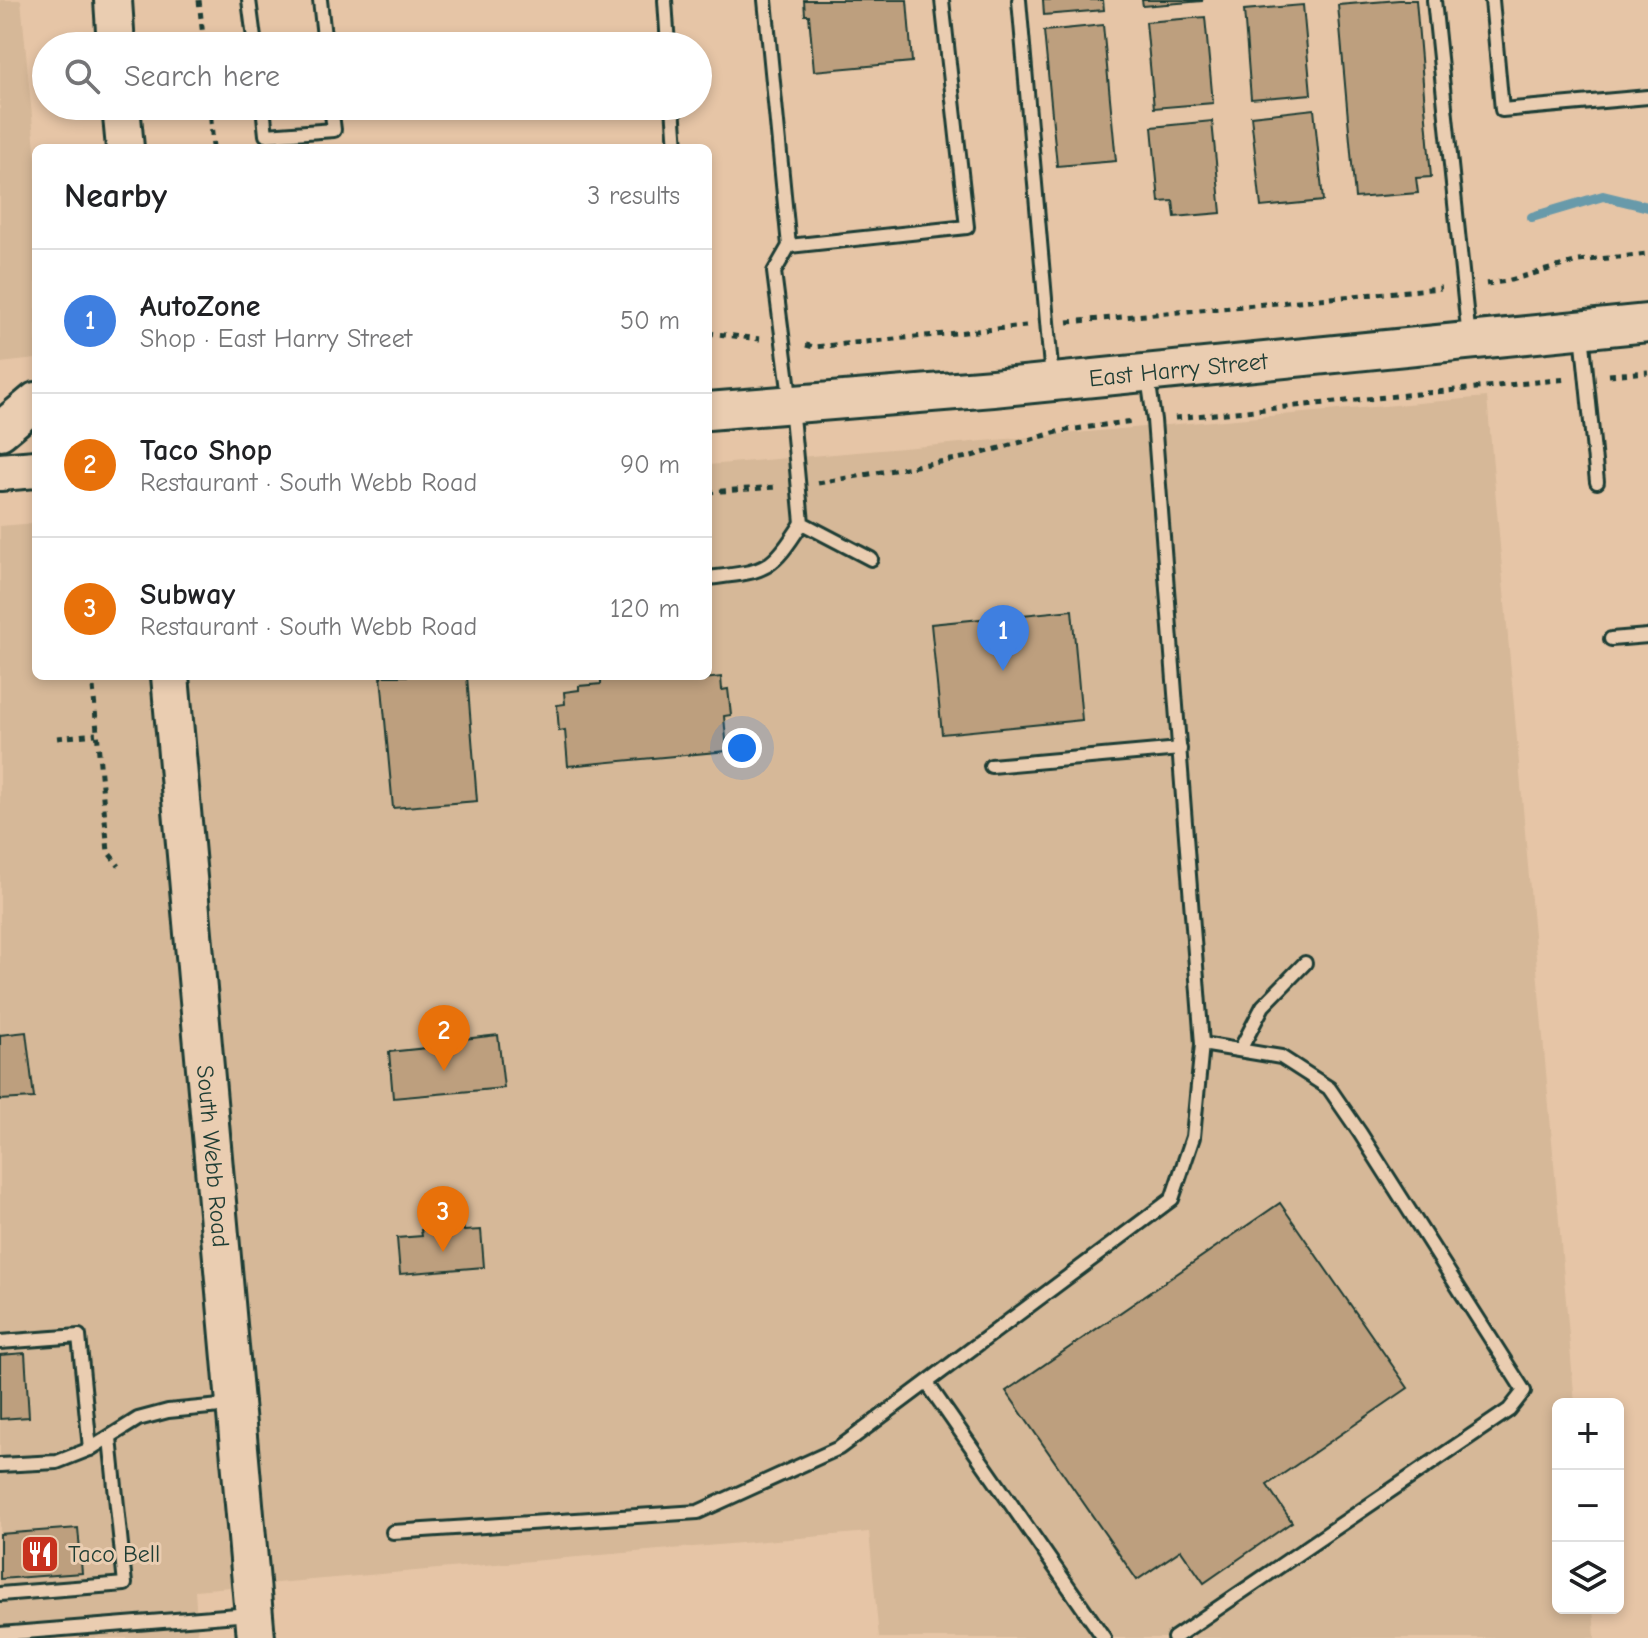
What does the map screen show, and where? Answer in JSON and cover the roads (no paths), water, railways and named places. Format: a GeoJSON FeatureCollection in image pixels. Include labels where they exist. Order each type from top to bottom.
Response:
{"type":"FeatureCollection","features":[{"type":"Feature","properties":{"kind":"main road"},"geometry":{"type":"LineString","coordinates":[[113,0],[115,32]]}},
{"type":"Feature","properties":{"kind":"main road"},"geometry":{"type":"LineString","coordinates":[[122,120],[125,144]]}},
{"type":"Feature","properties":{"kind":"main road","name":"East Harry Street"},"geometry":{"type":"LineString","coordinates":[[712,411],[1052,382],[1648,323]]}},
{"type":"Feature","properties":{"kind":"main road"},"geometry":{"type":"LineString","coordinates":[[0,431],[32,404]]}},
{"type":"Feature","properties":{"kind":"main road"},"geometry":{"type":"LineString","coordinates":[[0,472],[32,469]]}},
{"type":"Feature","properties":{"kind":"main road","name":"South Webb Road"},"geometry":{"type":"LineString","coordinates":[[170,680],[254,1626]]}},
{"type":"Feature","properties":{"kind":"lane"},"geometry":{"type":"LineString","coordinates":[[249,0],[253,32]]}},
{"type":"Feature","properties":{"kind":"lane"},"geometry":{"type":"LineString","coordinates":[[320,0],[323,32]]}},
{"type":"Feature","properties":{"kind":"lane"},"geometry":{"type":"LineString","coordinates":[[665,0],[667,32]]}},
{"type":"Feature","properties":{"kind":"lane"},"geometry":{"type":"LineString","coordinates":[[712,577],[760,570],[778,559],[802,523],[774,272],[789,246],[765,0]]}},
{"type":"Feature","properties":{"kind":"lane"},"geometry":{"type":"LineString","coordinates":[[789,246],[967,227],[942,0]]}},
{"type":"Feature","properties":{"kind":"lane"},"geometry":{"type":"LineString","coordinates":[[1019,0],[1052,382]]}},
{"type":"Feature","properties":{"kind":"lane"},"geometry":{"type":"LineString","coordinates":[[1434,0],[1469,341]]}},
{"type":"Feature","properties":{"kind":"lane"},"geometry":{"type":"LineString","coordinates":[[1492,0],[1502,110],[1648,97]]}},
{"type":"Feature","properties":{"kind":"lane"},"geometry":{"type":"LineString","coordinates":[[264,120],[266,135],[334,130],[333,120]]}},
{"type":"Feature","properties":{"kind":"lane"},"geometry":{"type":"LineString","coordinates":[[674,120],[676,144]]}},
{"type":"Feature","properties":{"kind":"lane"},"geometry":{"type":"LineString","coordinates":[[1582,330],[1597,482]]}},
{"type":"Feature","properties":{"kind":"lane"},"geometry":{"type":"LineString","coordinates":[[393,1532],[698,1512],[839,1448],[1172,1199],[1193,1137],[1202,1044],[1154,420],[1147,372]]}},
{"type":"Feature","properties":{"kind":"lane"},"geometry":{"type":"LineString","coordinates":[[802,523],[871,559]]}},
{"type":"Feature","properties":{"kind":"lane"},"geometry":{"type":"LineString","coordinates":[[1611,639],[1648,636]]}},
{"type":"Feature","properties":{"kind":"lane"},"geometry":{"type":"LineString","coordinates":[[991,766],[1180,749]]}},
{"type":"Feature","properties":{"kind":"lane"},"geometry":{"type":"LineString","coordinates":[[1240,1050],[1263,1006],[1305,963]]}},
{"type":"Feature","properties":{"kind":"lane"},"geometry":{"type":"LineString","coordinates":[[1174,1638],[1509,1410],[1524,1391],[1329,1088],[1281,1057],[1202,1044]]}},
{"type":"Feature","properties":{"kind":"lane"},"geometry":{"type":"LineString","coordinates":[[0,1342],[79,1336],[90,1449]]}},
{"type":"Feature","properties":{"kind":"lane"},"geometry":{"type":"LineString","coordinates":[[927,1383],[1104,1638]]}},
{"type":"Feature","properties":{"kind":"lane"},"geometry":{"type":"LineString","coordinates":[[0,1465],[57,1462],[90,1449],[138,1419],[168,1411],[234,1405]]}},
{"type":"Feature","properties":{"kind":"lane"},"geometry":{"type":"LineString","coordinates":[[0,1594],[125,1584],[110,1438]]}},
{"type":"Feature","properties":{"kind":"lane"},"geometry":{"type":"LineString","coordinates":[[0,1634],[254,1626]]}},
{"type":"Feature","properties":{"kind":"waterway"},"geometry":{"type":"LineString","coordinates":[[1532,217],[1603,196],[1648,207]]}},
{"type":"Feature","properties":{"kind":"place","name":"AutoZone"},"geometry":{"type":"Point","coordinates":[1003,671]}},
{"type":"Feature","properties":{"kind":"place","name":"Taco Shop"},"geometry":{"type":"Point","coordinates":[444,1071]}},
{"type":"Feature","properties":{"kind":"place","name":"Subway"},"geometry":{"type":"Point","coordinates":[443,1252]}},
{"type":"Feature","properties":{"kind":"place","name":"Taco Bell"},"geometry":{"type":"Point","coordinates":[40,1554]}}]}
